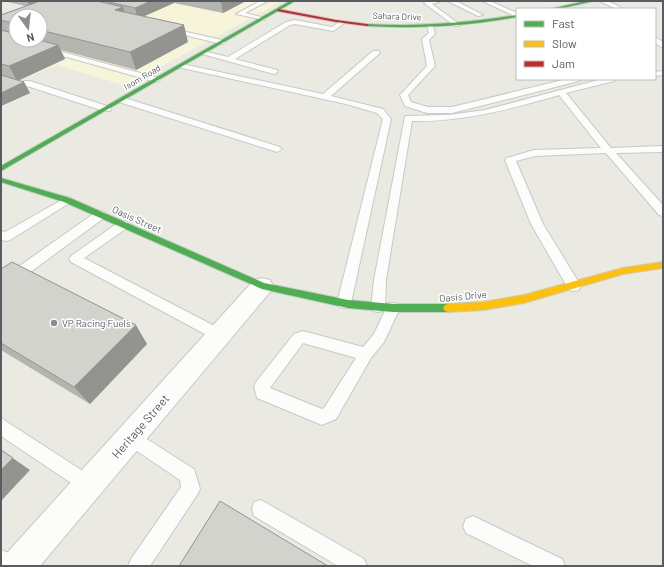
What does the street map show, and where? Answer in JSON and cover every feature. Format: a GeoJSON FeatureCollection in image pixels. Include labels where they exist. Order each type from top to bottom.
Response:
{"type":"FeatureCollection","features":[{"type":"Feature","properties":{"kind":"street","name":"Isom Road"},"geometry":{"type":"LineString","coordinates":[[1,169],[222,42],[268,24],[278,10],[293,1]]}},
{"type":"Feature","properties":{"kind":"street"},"geometry":{"type":"LineString","coordinates":[[557,8],[592,1]]}},
{"type":"Feature","properties":{"kind":"street","name":"Sahara Drive"},"geometry":{"type":"LineString","coordinates":[[278,10],[343,22],[384,26],[457,25],[516,15]]}},
{"type":"Feature","properties":{"kind":"street","name":"Oasis Street"},"geometry":{"type":"LineString","coordinates":[[1,180],[66,200],[262,286]]}},
{"type":"Feature","properties":{"kind":"street","name":"Oasis Drive"},"geometry":{"type":"LineString","coordinates":[[262,286],[344,303],[393,308],[438,309],[482,306],[524,299],[623,271],[663,265]]}},
{"type":"Feature","properties":{"kind":"street","name":"Heritage Street"},"geometry":{"type":"LineString","coordinates":[[17,566],[262,286]]}},
{"type":"Feature","properties":{"kind":"lane"},"geometry":{"type":"LineString","coordinates":[[265,1],[239,14],[268,24],[296,22],[333,29],[343,22]]}},
{"type":"Feature","properties":{"kind":"lane"},"geometry":{"type":"LineString","coordinates":[[439,1],[427,3],[457,25]]}},
{"type":"Feature","properties":{"kind":"lane"},"geometry":{"type":"LineString","coordinates":[[451,1],[480,15]]}},
{"type":"Feature","properties":{"kind":"lane"},"geometry":{"type":"LineString","coordinates":[[485,1],[516,15]]}},
{"type":"Feature","properties":{"kind":"lane"},"geometry":{"type":"LineString","coordinates":[[603,1],[619,8]]}},
{"type":"Feature","properties":{"kind":"lane"},"geometry":{"type":"LineString","coordinates":[[229,60],[268,24]]}},
{"type":"Feature","properties":{"kind":"lane"},"geometry":{"type":"LineString","coordinates":[[430,26],[432,34],[425,39],[431,66],[404,95],[408,104],[427,110],[452,110],[572,80]]}},
{"type":"Feature","properties":{"kind":"lane"},"geometry":{"type":"LineString","coordinates":[[160,28],[222,42]]}},
{"type":"Feature","properties":{"kind":"lane"},"geometry":{"type":"LineString","coordinates":[[39,48],[156,80]]}},
{"type":"Feature","properties":{"kind":"lane"},"geometry":{"type":"LineString","coordinates":[[203,53],[274,72]]}},
{"type":"Feature","properties":{"kind":"lane"},"geometry":{"type":"LineString","coordinates":[[326,96],[376,53]]}},
{"type":"Feature","properties":{"kind":"lane"},"geometry":{"type":"LineString","coordinates":[[182,66],[271,86],[326,96],[380,112],[387,119],[376,160],[344,303]]}},
{"type":"Feature","properties":{"kind":"lane"},"geometry":{"type":"LineString","coordinates":[[378,307],[380,280],[408,118],[430,119],[470,116],[607,80]]}},
{"type":"Feature","properties":{"kind":"lane"},"geometry":{"type":"LineString","coordinates":[[27,83],[107,109]]}},
{"type":"Feature","properties":{"kind":"lane"},"geometry":{"type":"LineString","coordinates":[[561,92],[609,151],[663,212]]}},
{"type":"Feature","properties":{"kind":"lane"},"geometry":{"type":"LineString","coordinates":[[122,100],[277,148]]}},
{"type":"Feature","properties":{"kind":"lane"},"geometry":{"type":"LineString","coordinates":[[574,286],[537,224],[510,160],[534,154],[663,149]]}},
{"type":"Feature","properties":{"kind":"lane"},"geometry":{"type":"LineString","coordinates":[[4,236],[66,200]]}},
{"type":"Feature","properties":{"kind":"lane"},"geometry":{"type":"LineString","coordinates":[[1,286],[100,215]]}},
{"type":"Feature","properties":{"kind":"lane"},"geometry":{"type":"LineString","coordinates":[[124,225],[75,259],[219,335]]}},
{"type":"Feature","properties":{"kind":"lane"},"geometry":{"type":"LineString","coordinates":[[366,354],[303,337],[299,338],[262,387],[263,393],[322,418],[330,414],[366,354],[379,338],[393,308]]}},
{"type":"Feature","properties":{"kind":"lane"},"geometry":{"type":"LineString","coordinates":[[1,426],[89,485]]}},
{"type":"Feature","properties":{"kind":"lane"},"geometry":{"type":"LineString","coordinates":[[131,437],[188,475],[191,489],[138,566]]}},
{"type":"Feature","properties":{"kind":"lane"},"geometry":{"type":"LineString","coordinates":[[261,509],[357,566]]}},
{"type":"Feature","properties":{"kind":"lane"},"geometry":{"type":"LineString","coordinates":[[473,526],[555,566]]}},
{"type":"Feature","properties":{"kind":"lane"},"geometry":{"type":"LineString","coordinates":[[1,560],[17,566]]}},
{"type":"Feature","properties":{"kind":"shaded area"},"geometry":{"type":"Polygon","coordinates":[[[80,1],[282,1],[126,86],[57,65],[17,82],[16,48],[48,48],[48,13],[80,1]]]}},
{"type":"Feature","properties":{"kind":"building"},"geometry":{"type":"Polygon","coordinates":[[[40,1],[97,1],[123,7],[115,10],[184,25],[130,52],[48,32],[48,8],[20,8],[40,1]]]}},
{"type":"Feature","properties":{"kind":"building"},"geometry":{"type":"Polygon","coordinates":[[[105,1],[151,1],[135,8],[105,1]]]}},
{"type":"Feature","properties":{"kind":"building"},"geometry":{"type":"Polygon","coordinates":[[[8,12],[8,22],[1,20],[1,15],[8,12]]]}},
{"type":"Feature","properties":{"kind":"building"},"geometry":{"type":"Polygon","coordinates":[[[1,30],[8,32],[8,48],[48,48],[48,42],[58,45],[9,66],[1,64],[1,30]]]}},
{"type":"Feature","properties":{"kind":"building"},"geometry":{"type":"Polygon","coordinates":[[[1,75],[24,82],[1,93],[1,75]]]}},
{"type":"Feature","properties":{"kind":"building","name":"VP Racing Fuels"},"geometry":{"type":"Polygon","coordinates":[[[12,262],[136,325],[74,387],[1,343],[1,269],[12,262]]]}},
{"type":"Feature","properties":{"kind":"building"},"geometry":{"type":"Polygon","coordinates":[[[1,450],[13,458],[1,470],[1,450]]]}},
{"type":"Feature","properties":{"kind":"building"},"geometry":{"type":"Polygon","coordinates":[[[220,501],[328,566],[179,566],[220,501]]]}},
{"type":"Feature","properties":{"kind":"traffic: fast"},"geometry":{"type":"LineString","coordinates":[[1,169],[293,1]]}},
{"type":"Feature","properties":{"kind":"traffic: fast"},"geometry":{"type":"LineString","coordinates":[[557,8],[592,1]]}},
{"type":"Feature","properties":{"kind":"traffic: fast"},"geometry":{"type":"LineString","coordinates":[[367,25],[405,27],[442,25],[480,22],[516,16]]}},
{"type":"Feature","properties":{"kind":"traffic: fast"},"geometry":{"type":"LineString","coordinates":[[1,180],[67,200],[262,286],[348,304],[393,308],[448,308]]}},
{"type":"Feature","properties":{"kind":"traffic: slow"},"geometry":{"type":"LineString","coordinates":[[448,308],[483,306],[524,299],[623,271],[663,265]]}},
{"type":"Feature","properties":{"kind":"traffic: jam"},"geometry":{"type":"LineString","coordinates":[[278,10],[336,21],[367,25]]}},
{"type":"Feature","properties":{"kind":"place","name":"VP Racing Fuels"},"geometry":{"type":"Point","coordinates":[54,323]}}]}
